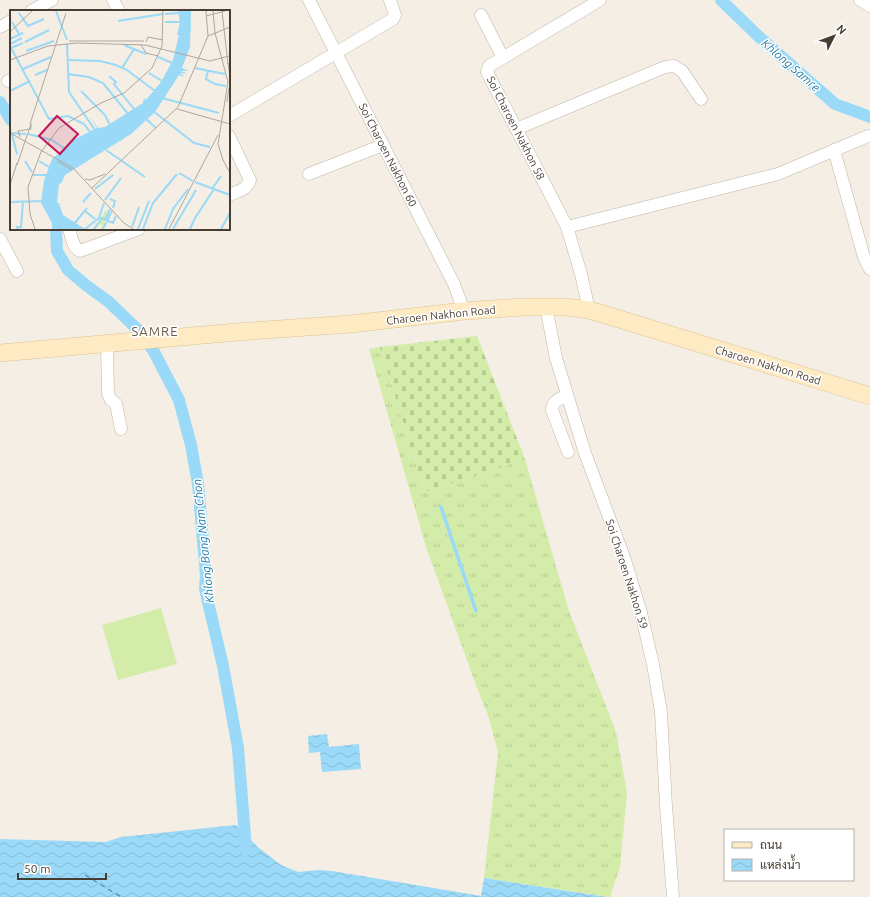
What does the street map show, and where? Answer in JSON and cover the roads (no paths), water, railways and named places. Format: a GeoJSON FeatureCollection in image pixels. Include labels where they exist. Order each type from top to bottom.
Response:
{"type":"FeatureCollection","features":[{"type":"Feature","properties":{"kind":"main road","name":"Charoen Nakhon Road"},"geometry":{"type":"LineString","coordinates":[[0,353],[165,338],[351,324],[464,311],[523,307],[567,307],[588,310],[870,396]]}},
{"type":"Feature","properties":{"kind":"street"},"geometry":{"type":"LineString","coordinates":[[33,10],[52,0]]}},
{"type":"Feature","properties":{"kind":"street"},"geometry":{"type":"LineString","coordinates":[[113,0],[118,10]]}},
{"type":"Feature","properties":{"kind":"street","name":"Soi Charoen Nakhon 60"},"geometry":{"type":"LineString","coordinates":[[309,0],[454,284],[464,311]]}},
{"type":"Feature","properties":{"kind":"street"},"geometry":{"type":"LineString","coordinates":[[230,115],[393,19],[395,15],[390,0]]}},
{"type":"Feature","properties":{"kind":"street","name":"Soi Charoen Nakhon 58"},"geometry":{"type":"LineString","coordinates":[[588,310],[581,274],[567,227],[487,72],[489,66],[600,0]]}},
{"type":"Feature","properties":{"kind":"street"},"geometry":{"type":"LineString","coordinates":[[860,0],[870,6]]}},
{"type":"Feature","properties":{"kind":"street"},"geometry":{"type":"LineString","coordinates":[[481,15],[503,58]]}},
{"type":"Feature","properties":{"kind":"street"},"geometry":{"type":"LineString","coordinates":[[0,27],[10,22]]}},
{"type":"Feature","properties":{"kind":"street"},"geometry":{"type":"LineString","coordinates":[[516,129],[665,67],[674,66],[682,71],[701,99]]}},
{"type":"Feature","properties":{"kind":"street"},"geometry":{"type":"LineString","coordinates":[[567,227],[778,174],[868,136]]}},
{"type":"Feature","properties":{"kind":"street"},"geometry":{"type":"LineString","coordinates":[[230,138],[250,180],[249,185],[245,189],[230,195]]}},
{"type":"Feature","properties":{"kind":"street"},"geometry":{"type":"LineString","coordinates":[[309,174],[383,145]]}},
{"type":"Feature","properties":{"kind":"street"},"geometry":{"type":"LineString","coordinates":[[834,150],[864,257],[870,269]]}},
{"type":"Feature","properties":{"kind":"street"},"geometry":{"type":"LineString","coordinates":[[69,230],[74,246],[80,251],[136,230]]}},
{"type":"Feature","properties":{"kind":"street"},"geometry":{"type":"LineString","coordinates":[[0,239],[17,271]]}},
{"type":"Feature","properties":{"kind":"street","name":"Soi Charoen Nakhon 59"},"geometry":{"type":"LineString","coordinates":[[546,307],[556,358],[567,395],[585,453],[624,557],[640,608],[653,664],[661,712],[673,897]]}},
{"type":"Feature","properties":{"kind":"street"},"geometry":{"type":"LineString","coordinates":[[111,344],[108,394],[111,400],[116,404],[121,429]]}},
{"type":"Feature","properties":{"kind":"street"},"geometry":{"type":"LineString","coordinates":[[567,395],[552,405],[552,410],[568,452]]}},
{"type":"Feature","properties":{"kind":"water"},"geometry":{"type":"Polygon","coordinates":[[[327,734],[329,747],[359,744],[361,769],[322,772],[320,752],[309,753],[308,736],[327,734]]]}},
{"type":"Feature","properties":{"kind":"water"},"geometry":{"type":"Polygon","coordinates":[[[236,825],[259,848],[281,865],[298,872],[318,870],[332,871],[481,896],[484,878],[607,897],[0,897],[0,839],[106,842],[121,837],[236,825]]]}},
{"type":"Feature","properties":{"kind":"waterway","name":"Khlong Samre"},"geometry":{"type":"LineString","coordinates":[[721,0],[757,35],[835,104],[870,117]]}},
{"type":"Feature","properties":{"kind":"waterway","name":"Khlong Bang Nam Chon"},"geometry":{"type":"LineString","coordinates":[[0,102],[10,118]]}},
{"type":"Feature","properties":{"kind":"waterway","name":"Khlong Bang Nam Chon"},"geometry":{"type":"LineString","coordinates":[[56,230],[57,251],[68,270],[109,302],[137,329],[153,350],[179,400],[191,445],[198,484],[206,575],[205,589],[223,666],[238,748],[246,849]]}},
{"type":"Feature","properties":{"kind":"waterway"},"geometry":{"type":"LineString","coordinates":[[441,507],[476,611]]}},
{"type":"Feature","properties":{"kind":"district","name":"SAMRE"},"geometry":{"type":"Point","coordinates":[155,331]}}]}
